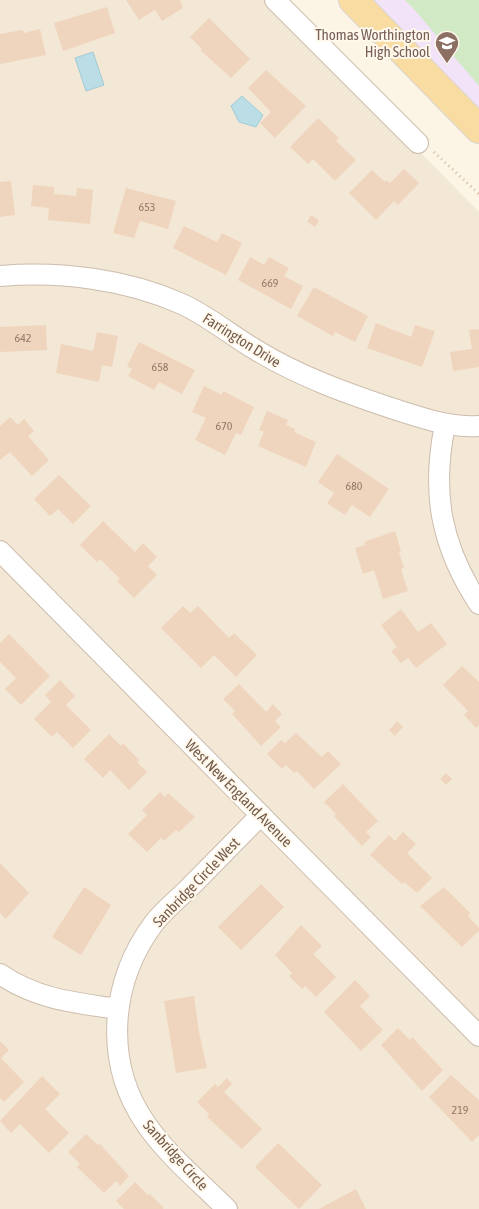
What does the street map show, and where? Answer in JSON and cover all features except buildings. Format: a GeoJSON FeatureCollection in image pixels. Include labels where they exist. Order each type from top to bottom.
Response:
{"type":"FeatureCollection","features":[{"type":"Feature","properties":{"kind":"main road"},"geometry":{"type":"LineString","coordinates":[[353,0],[479,129]]}},
{"type":"Feature","properties":{"kind":"street"},"geometry":{"type":"LineString","coordinates":[[275,0],[418,143]]}},
{"type":"Feature","properties":{"kind":"street","name":"Farrington Drive"},"geometry":{"type":"LineString","coordinates":[[0,276],[73,276],[117,283],[168,299],[200,314],[257,350],[307,378],[445,424],[479,426]]}},
{"type":"Feature","properties":{"kind":"street"},"geometry":{"type":"LineString","coordinates":[[445,424],[440,449],[438,484],[441,517],[455,563],[479,604]]}},
{"type":"Feature","properties":{"kind":"street","name":"West New England Avenue"},"geometry":{"type":"LineString","coordinates":[[0,551],[479,1036]]}},
{"type":"Feature","properties":{"kind":"street","name":"Sanbridge Circle West"},"geometry":{"type":"LineString","coordinates":[[118,1009],[125,978],[137,948],[156,921],[261,815]]}},
{"type":"Feature","properties":{"kind":"street"},"geometry":{"type":"LineString","coordinates":[[0,974],[36,994],[62,1001],[118,1009]]}},
{"type":"Feature","properties":{"kind":"street","name":"Sanbridge Circle"},"geometry":{"type":"LineString","coordinates":[[118,1009],[118,1047],[121,1067],[134,1104],[156,1137],[227,1209]]}},
{"type":"Feature","properties":{"kind":"path"},"geometry":{"type":"LineString","coordinates":[[418,143],[438,154],[479,194]]}},
{"type":"Feature","properties":{"kind":"shaded area"},"geometry":{"type":"Polygon","coordinates":[[[0,0],[270,0],[479,212],[479,1209],[0,1209],[0,0]]]}},
{"type":"Feature","properties":{"kind":"shaded area","name":"Thomas Worthington High School"},"geometry":{"type":"Polygon","coordinates":[[[351,0],[479,0],[479,129],[351,0]]]}},
{"type":"Feature","properties":{"kind":"green space"},"geometry":{"type":"Polygon","coordinates":[[[405,0],[479,0],[479,86],[414,9],[405,0]]]}},
{"type":"Feature","properties":{"kind":"water"},"geometry":{"type":"Polygon","coordinates":[[[93,52],[104,85],[86,91],[75,58],[93,52]]]}},
{"type":"Feature","properties":{"kind":"water"},"geometry":{"type":"Polygon","coordinates":[[[242,96],[263,115],[256,127],[239,122],[231,106],[242,96]]]}},
{"type":"Feature","properties":{"kind":"place","name":"Thomas Worthington High School"},"geometry":{"type":"Point","coordinates":[447,64]}}]}
